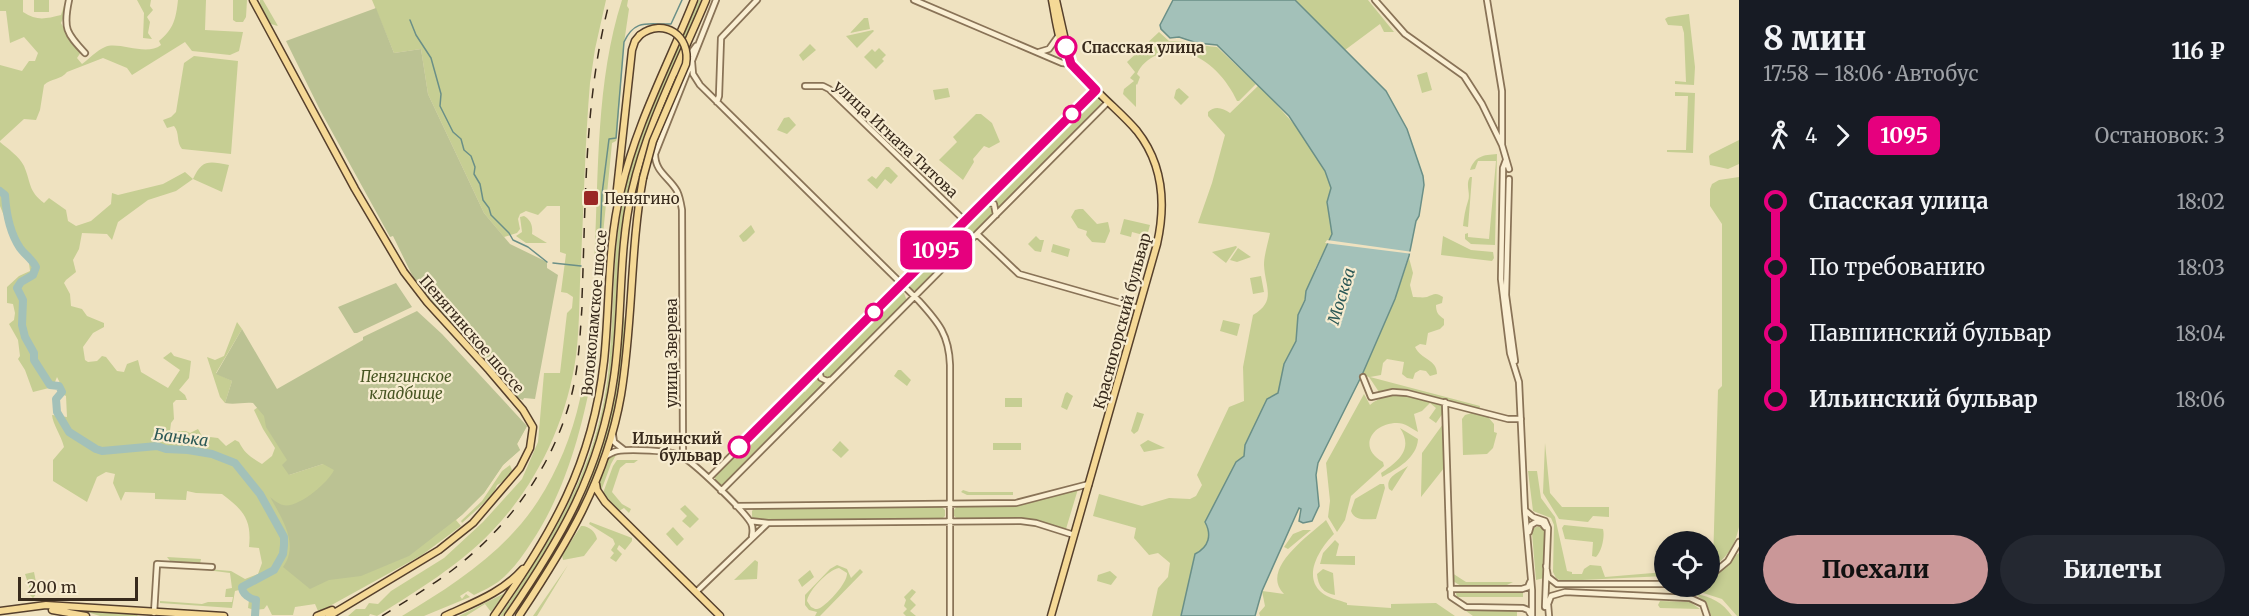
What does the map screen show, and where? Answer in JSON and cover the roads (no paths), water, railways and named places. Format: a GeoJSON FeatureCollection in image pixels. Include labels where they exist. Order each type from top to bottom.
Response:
{"type":"FeatureCollection","features":[{"type":"Feature","properties":{"kind":"main road","name":"Волоколамское шоссе"},"geometry":{"type":"LineString","coordinates":[[494,616],[540,548],[562,509],[576,476],[594,418],[604,360],[614,223],[631,155],[693,0]]}},
{"type":"Feature","properties":{"kind":"main road","name":"Волоколамское шоссе"},"geometry":{"type":"LineString","coordinates":[[509,614],[542,566],[573,513],[599,446],[614,377],[628,211],[636,174],[706,0]]}},
{"type":"Feature","properties":{"kind":"main road","name":"Красногорский бульвар"},"geometry":{"type":"LineString","coordinates":[[1051,616],[1161,228],[1162,190],[1155,165],[1144,141],[1130,123],[1070,61],[1059,33],[1052,0]]}},
{"type":"Feature","properties":{"kind":"main road"},"geometry":{"type":"LineString","coordinates":[[1056,0],[1070,61]]}},
{"type":"Feature","properties":{"kind":"main road","name":"Пенягинское шоссе"},"geometry":{"type":"LineString","coordinates":[[254,2],[355,189],[404,272],[427,302],[523,410],[533,427],[530,448],[520,468],[473,523],[439,550],[329,616]]}},
{"type":"Feature","properties":{"kind":"main road"},"geometry":{"type":"LineString","coordinates":[[519,616],[553,565],[586,504],[613,429],[621,392],[636,228],[643,178],[654,141],[687,58],[686,45],[670,29],[654,28],[640,35],[632,50],[614,223]]}},
{"type":"Feature","properties":{"kind":"main road"},"geometry":{"type":"LineString","coordinates":[[622,272],[627,332]]}},
{"type":"Feature","properties":{"kind":"main road"},"geometry":{"type":"LineString","coordinates":[[596,480],[597,490],[605,501],[720,616]]}},
{"type":"Feature","properties":{"kind":"main road"},"geometry":{"type":"LineString","coordinates":[[586,504],[593,500],[605,501]]}},
{"type":"Feature","properties":{"kind":"main road"},"geometry":{"type":"LineString","coordinates":[[445,616],[501,588],[520,572],[540,548]]}},
{"type":"Feature","properties":{"kind":"main road"},"geometry":{"type":"LineString","coordinates":[[509,614],[553,565]]}},
{"type":"Feature","properties":{"kind":"main road"},"geometry":{"type":"LineString","coordinates":[[316,616],[351,603]]}},
{"type":"Feature","properties":{"kind":"main road"},"geometry":{"type":"LineString","coordinates":[[342,616],[351,603]]}},
{"type":"Feature","properties":{"kind":"main road"},"geometry":{"type":"LineString","coordinates":[[0,611],[46,605],[224,616]]}},
{"type":"Feature","properties":{"kind":"main road"},"geometry":{"type":"LineString","coordinates":[[0,611],[38,609],[86,616]]}},
{"type":"Feature","properties":{"kind":"street"},"geometry":{"type":"LineString","coordinates":[[69,0],[65,19],[67,30],[85,53]]}},
{"type":"Feature","properties":{"kind":"street"},"geometry":{"type":"LineString","coordinates":[[681,88],[716,0]]}},
{"type":"Feature","properties":{"kind":"street"},"geometry":{"type":"LineString","coordinates":[[717,102],[721,38],[757,0]]}},
{"type":"Feature","properties":{"kind":"street"},"geometry":{"type":"LineString","coordinates":[[914,0],[1062,63],[1070,61]]}},
{"type":"Feature","properties":{"kind":"street"},"geometry":{"type":"LineString","coordinates":[[1375,0],[1405,34],[1464,76],[1482,104],[1502,145],[1509,169]]}},
{"type":"Feature","properties":{"kind":"street"},"geometry":{"type":"LineString","coordinates":[[1487,0],[1502,91],[1502,145]]}},
{"type":"Feature","properties":{"kind":"street"},"geometry":{"type":"LineString","coordinates":[[1036,51],[1049,49],[1057,40],[1059,33]]}},
{"type":"Feature","properties":{"kind":"street"},"geometry":{"type":"LineString","coordinates":[[675,74],[700,42]]}},
{"type":"Feature","properties":{"kind":"street"},"geometry":{"type":"LineString","coordinates":[[692,62],[693,74],[700,85],[902,284],[939,324],[949,349],[950,616]]}},
{"type":"Feature","properties":{"kind":"street"},"geometry":{"type":"LineString","coordinates":[[681,88],[688,83],[700,85]]}},
{"type":"Feature","properties":{"kind":"street","name":"улица Игната Титова"},"geometry":{"type":"LineString","coordinates":[[805,86],[823,86],[829,89],[965,221]]}},
{"type":"Feature","properties":{"kind":"street","name":"улица Зверева"},"geometry":{"type":"LineString","coordinates":[[681,88],[655,154],[656,166],[678,193],[682,210],[683,456]]}},
{"type":"Feature","properties":{"kind":"street"},"geometry":{"type":"LineString","coordinates":[[709,478],[1096,90]]}},
{"type":"Feature","properties":{"kind":"street"},"geometry":{"type":"LineString","coordinates":[[721,491],[1108,102]]}},
{"type":"Feature","properties":{"kind":"street"},"geometry":{"type":"LineString","coordinates":[[1506,160],[1503,168],[1500,273],[1510,352],[1519,382],[1525,511],[1531,578],[1531,616]]}},
{"type":"Feature","properties":{"kind":"street"},"geometry":{"type":"LineString","coordinates":[[1509,179],[1506,295],[1516,370]]}},
{"type":"Feature","properties":{"kind":"street"},"geometry":{"type":"LineString","coordinates":[[983,203],[994,204],[996,214]]}},
{"type":"Feature","properties":{"kind":"street"},"geometry":{"type":"LineString","coordinates":[[977,234],[1020,274],[1138,308]]}},
{"type":"Feature","properties":{"kind":"street"},"geometry":{"type":"LineString","coordinates":[[818,368],[821,378],[830,380]]}},
{"type":"Feature","properties":{"kind":"street"},"geometry":{"type":"LineString","coordinates":[[1363,377],[1371,397],[1393,392],[1407,393],[1508,419],[1521,419]]}},
{"type":"Feature","properties":{"kind":"street"},"geometry":{"type":"LineString","coordinates":[[1445,402],[1451,597],[1466,607],[1523,608],[1528,610],[1531,616]]}},
{"type":"Feature","properties":{"kind":"street"},"geometry":{"type":"LineString","coordinates":[[613,429],[614,442],[625,450]]}},
{"type":"Feature","properties":{"kind":"street"},"geometry":{"type":"LineString","coordinates":[[604,459],[610,453],[625,450],[673,453],[683,456],[709,478],[750,521],[753,530],[751,538]]}},
{"type":"Feature","properties":{"kind":"street"},"geometry":{"type":"LineString","coordinates":[[736,506],[1016,502],[1089,484]]}},
{"type":"Feature","properties":{"kind":"street"},"geometry":{"type":"LineString","coordinates":[[1525,511],[1545,521],[1548,532],[1547,616]]}},
{"type":"Feature","properties":{"kind":"street"},"geometry":{"type":"LineString","coordinates":[[750,521],[768,523],[1029,521],[1074,535]]}},
{"type":"Feature","properties":{"kind":"street"},"geometry":{"type":"LineString","coordinates":[[1528,536],[1531,525],[1536,522],[1542,523],[1548,532]]}},
{"type":"Feature","properties":{"kind":"street"},"geometry":{"type":"LineString","coordinates":[[696,592],[768,523]]}},
{"type":"Feature","properties":{"kind":"street"},"geometry":{"type":"LineString","coordinates":[[1720,568],[1728,561],[1739,543]]}},
{"type":"Feature","properties":{"kind":"street"},"geometry":{"type":"LineString","coordinates":[[178,616],[157,615],[153,611],[157,564],[212,567]]}},
{"type":"Feature","properties":{"kind":"street"},"geometry":{"type":"LineString","coordinates":[[1546,566],[1550,580],[1558,584],[1654,584]]}},
{"type":"Feature","properties":{"kind":"street"},"geometry":{"type":"LineString","coordinates":[[1450,589],[1522,589],[1529,585],[1531,578]]}},
{"type":"Feature","properties":{"kind":"street"},"geometry":{"type":"LineString","coordinates":[[1651,596],[1654,588]]}},
{"type":"Feature","properties":{"kind":"street"},"geometry":{"type":"LineString","coordinates":[[1547,616],[1549,599],[1557,593],[1589,592],[1654,596]]}},
{"type":"Feature","properties":{"kind":"street"},"geometry":{"type":"LineString","coordinates":[[1665,597],[1695,599],[1703,604],[1707,616]]}},
{"type":"Feature","properties":{"kind":"water","name":"Москва"},"geometry":{"type":"Polygon","coordinates":[[[1173,0],[1295,0],[1386,91],[1407,129],[1423,176],[1424,185],[1419,216],[1395,299],[1362,375],[1318,463],[1316,475],[1319,506],[1312,521],[1303,523],[1299,521],[1301,509],[1299,508],[1262,591],[1255,616],[1181,616],[1195,554],[1208,540],[1205,522],[1236,462],[1244,456],[1245,445],[1267,399],[1278,393],[1284,364],[1296,341],[1298,315],[1305,300],[1306,291],[1332,234],[1327,202],[1331,188],[1325,171],[1289,116],[1217,45],[1197,43],[1179,37],[1170,38],[1161,29],[1160,25],[1173,0]]]}},
{"type":"Feature","properties":{"kind":"waterway"},"geometry":{"type":"LineString","coordinates":[[596,267],[599,265],[602,194],[609,139],[616,138],[624,42],[633,29],[643,24],[671,24],[682,0]]}},
{"type":"Feature","properties":{"kind":"waterway"},"geometry":{"type":"LineString","coordinates":[[410,20],[416,35],[431,58],[441,94],[440,106],[453,132],[461,139],[464,150],[471,156],[475,167],[474,174],[491,215],[513,240],[528,247],[547,262]]}},
{"type":"Feature","properties":{"kind":"waterway","name":"Банька"},"geometry":{"type":"LineString","coordinates":[[0,191],[5,195],[9,222],[14,236],[20,248],[36,267],[33,275],[21,282],[17,288],[23,300],[22,325],[25,337],[34,353],[34,360],[50,385],[59,386],[62,392],[56,399],[57,412],[69,432],[102,451],[157,446],[212,454],[235,463],[260,494],[284,537],[284,545],[283,554],[274,570],[242,587],[247,596],[256,600],[255,616]]}},
{"type":"Feature","properties":{"kind":"waterway"},"geometry":{"type":"LineString","coordinates":[[553,263],[581,266]]}},
{"type":"Feature","properties":{"kind":"railway"},"geometry":{"type":"LineString","coordinates":[[582,298],[591,110],[601,36],[610,0]]}},
{"type":"Feature","properties":{"kind":"railway"},"geometry":{"type":"LineString","coordinates":[[382,616],[437,581],[476,551],[513,511],[529,489],[544,465],[566,415],[577,369],[582,307]]}},
{"type":"Feature","properties":{"kind":"place","name":"Спасская улица"},"geometry":{"type":"Point","coordinates":[1066,47]}},
{"type":"Feature","properties":{"kind":"place","name":"Пенягино"},"geometry":{"type":"Point","coordinates":[591,198]}},
{"type":"Feature","properties":{"kind":"place","name":"Ильинский бульвар"},"geometry":{"type":"Point","coordinates":[739,447]}},
{"type":"Feature","properties":{"kind":"park label","name":"Пенягинское кладбище"},"geometry":{"type":"Point","coordinates":[406,384]}}]}
